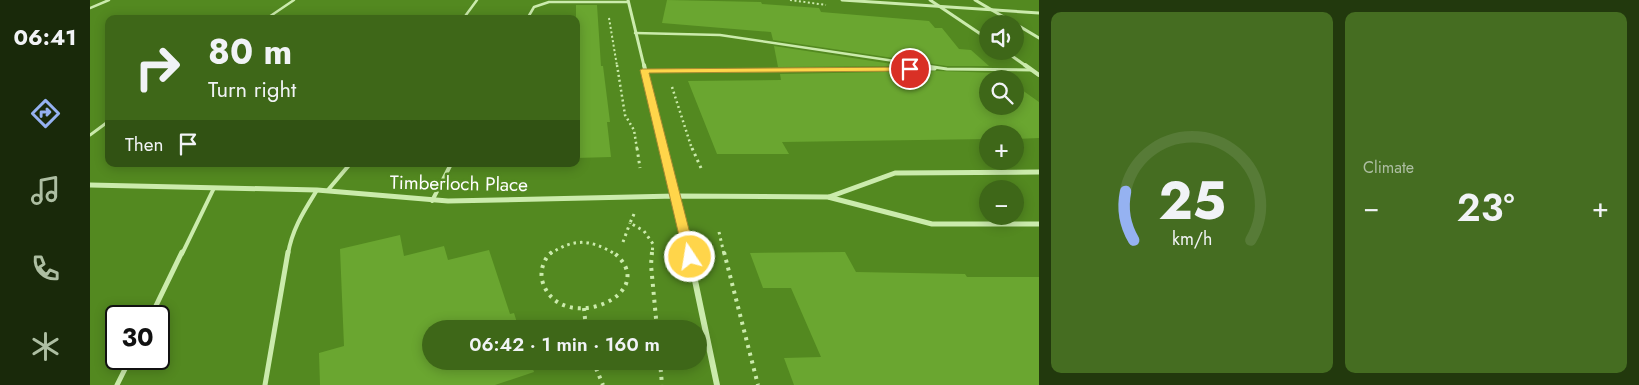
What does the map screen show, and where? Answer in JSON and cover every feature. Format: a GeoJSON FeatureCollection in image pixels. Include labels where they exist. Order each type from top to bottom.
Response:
{"type":"FeatureCollection","features":[{"type":"Feature","properties":{"kind":"street"},"geometry":{"type":"LineString","coordinates":[[842,0],[1039,13]]}},
{"type":"Feature","properties":{"kind":"street"},"geometry":{"type":"LineString","coordinates":[[930,0],[979,33]]}},
{"type":"Feature","properties":{"kind":"street"},"geometry":{"type":"LineString","coordinates":[[975,0],[1039,38]]}},
{"type":"Feature","properties":{"kind":"street"},"geometry":{"type":"LineString","coordinates":[[628,1],[676,196],[717,385]]}},
{"type":"Feature","properties":{"kind":"street"},"geometry":{"type":"LineString","coordinates":[[1018,60],[1039,74]]}},
{"type":"Feature","properties":{"kind":"street","name":"Timberloch Place"},"geometry":{"type":"LineString","coordinates":[[828,198],[895,173],[1039,172]]}},
{"type":"Feature","properties":{"kind":"street","name":"Timberloch Place"},"geometry":{"type":"LineString","coordinates":[[90,185],[328,190],[432,201],[676,196],[828,198],[932,224],[1039,224]]}},
{"type":"Feature","properties":{"kind":"lane"},"geometry":{"type":"LineString","coordinates":[[90,8],[109,0]]}},
{"type":"Feature","properties":{"kind":"lane"},"geometry":{"type":"LineString","coordinates":[[272,15],[294,0]]}},
{"type":"Feature","properties":{"kind":"lane"},"geometry":{"type":"LineString","coordinates":[[466,15],[477,0]]}},
{"type":"Feature","properties":{"kind":"lane"},"geometry":{"type":"LineString","coordinates":[[530,15],[536,5],[549,2],[628,1]]}},
{"type":"Feature","properties":{"kind":"lane"},"geometry":{"type":"LineString","coordinates":[[635,33],[720,34],[947,69]]}},
{"type":"Feature","properties":{"kind":"lane"},"geometry":{"type":"LineString","coordinates":[[644,70],[1032,70]]}},
{"type":"Feature","properties":{"kind":"lane"},"geometry":{"type":"LineString","coordinates":[[90,135],[105,124]]}},
{"type":"Feature","properties":{"kind":"lane"},"geometry":{"type":"LineString","coordinates":[[328,190],[347,167]]}},
{"type":"Feature","properties":{"kind":"lane"},"geometry":{"type":"LineString","coordinates":[[432,201],[450,167]]}},
{"type":"Feature","properties":{"kind":"lane"},"geometry":{"type":"LineString","coordinates":[[156,305],[214,188]]}},
{"type":"Feature","properties":{"kind":"lane"},"geometry":{"type":"LineString","coordinates":[[266,385],[290,239],[296,224],[317,190]]}},
{"type":"Feature","properties":{"kind":"lane"},"geometry":{"type":"LineString","coordinates":[[117,385],[124,370]]}},
{"type":"Feature","properties":{"kind":"path"},"geometry":{"type":"LineString","coordinates":[[790,0],[826,4]]}},
{"type":"Feature","properties":{"kind":"path"},"geometry":{"type":"LineString","coordinates":[[606,2],[625,115],[634,130],[640,168]]}},
{"type":"Feature","properties":{"kind":"path"},"geometry":{"type":"LineString","coordinates":[[623,242],[634,213],[632,197]]}},
{"type":"Feature","properties":{"kind":"path"},"geometry":{"type":"LineString","coordinates":[[630,223],[644,231],[653,244],[651,265],[656,320]]}},
{"type":"Feature","properties":{"kind":"path"},"geometry":{"type":"LineString","coordinates":[[719,232],[758,385]]}},
{"type":"Feature","properties":{"kind":"path"},"geometry":{"type":"LineString","coordinates":[[575,242],[591,242],[606,246],[620,256],[627,273],[625,285],[612,300],[584,308],[558,301],[547,291],[541,278],[541,266],[548,254],[560,246],[575,242]]}},
{"type":"Feature","properties":{"kind":"path"},"geometry":{"type":"LineString","coordinates":[[584,308],[585,320]]}},
{"type":"Feature","properties":{"kind":"path"},"geometry":{"type":"LineString","coordinates":[[597,370],[603,385]]}},
{"type":"Feature","properties":{"kind":"path"},"geometry":{"type":"LineString","coordinates":[[661,370],[662,385]]}},
{"type":"Feature","properties":{"kind":"building"},"geometry":{"type":"Polygon","coordinates":[[[667,0],[761,2],[762,4],[819,8],[821,12],[929,21],[935,28],[942,28],[959,49],[971,50],[979,57],[979,60],[982,60],[989,66],[947,66],[773,40],[771,32],[662,23],[667,0]]]}},
{"type":"Feature","properties":{"kind":"building"},"geometry":{"type":"Polygon","coordinates":[[[576,5],[597,5],[601,66],[603,66],[610,122],[607,122],[611,157],[580,158],[580,15],[576,15],[576,5]]]}},
{"type":"Feature","properties":{"kind":"building"},"geometry":{"type":"Polygon","coordinates":[[[774,46],[905,66],[778,67],[774,46]]]}},
{"type":"Feature","properties":{"kind":"building"},"geometry":{"type":"Polygon","coordinates":[[[938,71],[979,72],[979,115],[1024,115],[1024,91],[1039,102],[1039,138],[1024,139],[1024,125],[979,125],[979,139],[782,142],[789,154],[717,154],[688,81],[781,80],[780,74],[938,71]]]}},
{"type":"Feature","properties":{"kind":"building"},"geometry":{"type":"Polygon","coordinates":[[[400,235],[404,256],[444,246],[448,260],[489,250],[510,314],[514,313],[516,320],[422,320],[422,370],[533,370],[534,372],[495,385],[320,385],[319,353],[344,346],[340,249],[400,235]]]}},
{"type":"Feature","properties":{"kind":"building"},"geometry":{"type":"Polygon","coordinates":[[[845,252],[856,272],[965,274],[967,277],[1039,277],[1039,385],[794,385],[784,358],[821,357],[791,288],[763,288],[750,253],[845,252]]]}},
{"type":"Feature","properties":{"kind":"route"},"geometry":{"type":"LineString","coordinates":[[690,257],[644,70],[910,69]]}}]}
